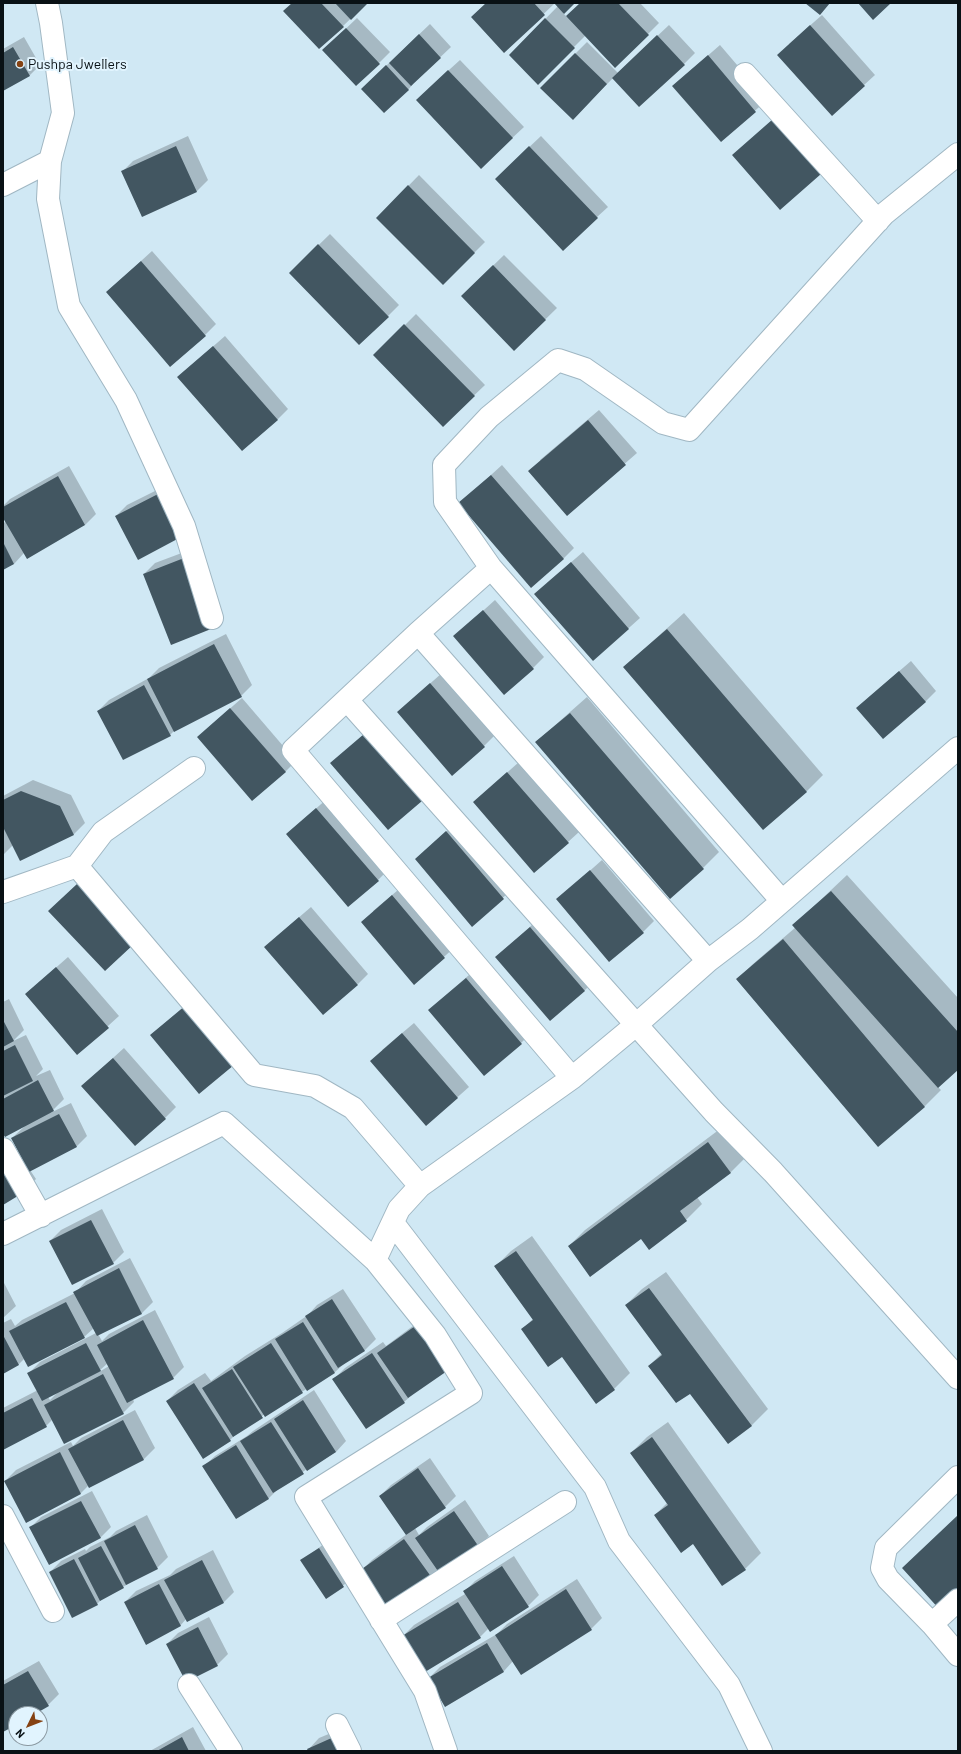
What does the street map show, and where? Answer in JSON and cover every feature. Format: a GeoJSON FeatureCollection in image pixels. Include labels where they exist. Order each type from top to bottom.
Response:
{"type":"FeatureCollection","features":[{"type":"Feature","properties":{"kind":"street"},"geometry":{"type":"LineString","coordinates":[[47,3],[63,113],[50,161],[48,200],[70,306],[126,400],[184,526],[212,618]]}},
{"type":"Feature","properties":{"kind":"street"},"geometry":{"type":"LineString","coordinates":[[744,74],[878,220]]}},
{"type":"Feature","properties":{"kind":"street"},"geometry":{"type":"LineString","coordinates":[[782,901],[491,568],[445,502],[444,465],[489,417],[558,360],[585,369],[663,423],[689,430],[878,220],[958,154]]}},
{"type":"Feature","properties":{"kind":"street"},"geometry":{"type":"LineString","coordinates":[[3,185],[50,161]]}},
{"type":"Feature","properties":{"kind":"street"},"geometry":{"type":"LineString","coordinates":[[491,568],[418,633],[348,700],[292,750],[572,1078]]}},
{"type":"Feature","properties":{"kind":"street"},"geometry":{"type":"LineString","coordinates":[[418,633],[708,961]]}},
{"type":"Feature","properties":{"kind":"street"},"geometry":{"type":"LineString","coordinates":[[348,700],[714,1112],[774,1172],[958,1378]]}},
{"type":"Feature","properties":{"kind":"street"},"geometry":{"type":"LineString","coordinates":[[375,1260],[399,1209],[420,1186],[572,1078],[637,1024],[708,961],[782,901],[958,748]]}},
{"type":"Feature","properties":{"kind":"street"},"geometry":{"type":"LineString","coordinates":[[3,892],[77,866],[103,832],[194,768]]}},
{"type":"Feature","properties":{"kind":"street"},"geometry":{"type":"LineString","coordinates":[[77,866],[254,1075],[315,1086],[353,1108],[420,1186]]}},
{"type":"Feature","properties":{"kind":"street"},"geometry":{"type":"LineString","coordinates":[[3,1234],[224,1123],[375,1260],[435,1335],[471,1393],[306,1497],[425,1691],[446,1751]]}},
{"type":"Feature","properties":{"kind":"street"},"geometry":{"type":"LineString","coordinates":[[3,1149],[41,1216]]}},
{"type":"Feature","properties":{"kind":"street"},"geometry":{"type":"LineString","coordinates":[[393,1223],[595,1486],[619,1541],[729,1685],[761,1751]]}},
{"type":"Feature","properties":{"kind":"street"},"geometry":{"type":"LineString","coordinates":[[958,1477],[886,1548],[882,1568],[888,1579],[932,1624],[958,1655]]}},
{"type":"Feature","properties":{"kind":"street"},"geometry":{"type":"LineString","coordinates":[[381,1620],[566,1502]]}},
{"type":"Feature","properties":{"kind":"street"},"geometry":{"type":"LineString","coordinates":[[3,1516],[53,1611]]}},
{"type":"Feature","properties":{"kind":"street"},"geometry":{"type":"LineString","coordinates":[[932,1624],[958,1600]]}},
{"type":"Feature","properties":{"kind":"street"},"geometry":{"type":"LineString","coordinates":[[190,1686],[231,1751]]}},
{"type":"Feature","properties":{"kind":"street"},"geometry":{"type":"LineString","coordinates":[[337,1725],[350,1751]]}},
{"type":"Feature","properties":{"kind":"building"},"geometry":{"type":"Polygon","coordinates":[[[292,3],[321,3],[344,27],[319,49],[283,11],[292,3]]]}},
{"type":"Feature","properties":{"kind":"building"},"geometry":{"type":"Polygon","coordinates":[[[335,3],[368,3],[351,20],[335,3]]]}},
{"type":"Feature","properties":{"kind":"building"},"geometry":{"type":"Polygon","coordinates":[[[486,3],[534,3],[545,15],[504,53],[471,17],[486,3]]]}},
{"type":"Feature","properties":{"kind":"building"},"geometry":{"type":"Polygon","coordinates":[[[554,3],[575,3],[564,14],[554,3]]]}},
{"type":"Feature","properties":{"kind":"building"},"geometry":{"type":"Polygon","coordinates":[[[580,3],[618,3],[649,35],[615,68],[566,16],[580,3]]]}},
{"type":"Feature","properties":{"kind":"building"},"geometry":{"type":"Polygon","coordinates":[[[805,3],[830,3],[820,15],[805,3]]]}},
{"type":"Feature","properties":{"kind":"building"},"geometry":{"type":"Polygon","coordinates":[[[858,3],[891,3],[873,20],[858,3]]]}},
{"type":"Feature","properties":{"kind":"building"},"geometry":{"type":"Polygon","coordinates":[[[545,18],[575,48],[538,85],[509,55],[545,18]]]}},
{"type":"Feature","properties":{"kind":"building"},"geometry":{"type":"Polygon","coordinates":[[[810,25],[865,86],[832,116],[777,55],[810,25]]]}},
{"type":"Feature","properties":{"kind":"building"},"geometry":{"type":"Polygon","coordinates":[[[346,28],[380,64],[356,86],[322,50],[346,28]]]}},
{"type":"Feature","properties":{"kind":"building"},"geometry":{"type":"Polygon","coordinates":[[[419,34],[441,58],[411,86],[389,63],[419,34]]]}},
{"type":"Feature","properties":{"kind":"building"},"geometry":{"type":"Polygon","coordinates":[[[657,35],[685,65],[639,107],[612,78],[657,35]]]}},
{"type":"Feature","properties":{"kind":"building"},"geometry":{"type":"Polygon","coordinates":[[[13,47],[30,76],[3,91],[3,53],[13,47]]]}},
{"type":"Feature","properties":{"kind":"building"},"geometry":{"type":"Polygon","coordinates":[[[575,53],[607,84],[573,120],[540,88],[575,53]]]}},
{"type":"Feature","properties":{"kind":"building"},"geometry":{"type":"Polygon","coordinates":[[[708,55],[756,112],[721,142],[672,86],[708,55]]]}},
{"type":"Feature","properties":{"kind":"building"},"geometry":{"type":"Polygon","coordinates":[[[386,65],[409,90],[384,113],[361,89],[386,65]]]}},
{"type":"Feature","properties":{"kind":"building"},"geometry":{"type":"Polygon","coordinates":[[[448,70],[513,138],[481,169],[416,100],[448,70]]]}},
{"type":"Feature","properties":{"kind":"building"},"geometry":{"type":"Polygon","coordinates":[[[773,119],[821,174],[780,210],[732,155],[773,119]]]}},
{"type":"Feature","properties":{"kind":"building"},"geometry":{"type":"Polygon","coordinates":[[[176,146],[197,192],[142,217],[121,171],[176,146]]]}},
{"type":"Feature","properties":{"kind":"building"},"geometry":{"type":"Polygon","coordinates":[[[529,146],[598,218],[563,251],[495,179],[529,146]]]}},
{"type":"Feature","properties":{"kind":"building"},"geometry":{"type":"Polygon","coordinates":[[[408,185],[475,253],[443,285],[376,218],[408,185]]]}},
{"type":"Feature","properties":{"kind":"building"},"geometry":{"type":"Polygon","coordinates":[[[318,244],[389,317],[359,345],[289,273],[318,244]]]}},
{"type":"Feature","properties":{"kind":"building"},"geometry":{"type":"Polygon","coordinates":[[[141,261],[206,336],[170,367],[106,292],[141,261]]]}},
{"type":"Feature","properties":{"kind":"building"},"geometry":{"type":"Polygon","coordinates":[[[493,265],[546,320],[514,351],[461,296],[493,265]]]}},
{"type":"Feature","properties":{"kind":"building"},"geometry":{"type":"Polygon","coordinates":[[[404,324],[475,396],[443,427],[373,355],[404,324]]]}},
{"type":"Feature","properties":{"kind":"building"},"geometry":{"type":"Polygon","coordinates":[[[213,346],[278,420],[242,451],[177,377],[213,346]]]}},
{"type":"Feature","properties":{"kind":"building"},"geometry":{"type":"Polygon","coordinates":[[[588,420],[626,465],[567,516],[528,471],[588,420]]]}},
{"type":"Feature","properties":{"kind":"building"},"geometry":{"type":"Polygon","coordinates":[[[491,475],[564,559],[531,588],[458,503],[491,475]]]}},
{"type":"Feature","properties":{"kind":"building"},"geometry":{"type":"Polygon","coordinates":[[[58,476],[85,525],[27,559],[3,518],[3,507],[58,476]]]}},
{"type":"Feature","properties":{"kind":"building"},"geometry":{"type":"Polygon","coordinates":[[[160,493],[183,536],[138,560],[115,516],[160,493]]]}},
{"type":"Feature","properties":{"kind":"building"},"geometry":{"type":"Polygon","coordinates":[[[3,542],[14,564],[3,570],[3,542]]]}},
{"type":"Feature","properties":{"kind":"building"},"geometry":{"type":"Polygon","coordinates":[[[184,558],[211,629],[171,645],[143,574],[184,558]]]}},
{"type":"Feature","properties":{"kind":"building"},"geometry":{"type":"Polygon","coordinates":[[[571,562],[629,629],[593,661],[534,594],[571,562]]]}},
{"type":"Feature","properties":{"kind":"building"},"geometry":{"type":"Polygon","coordinates":[[[483,610],[534,669],[504,695],[453,636],[483,610]]]}},
{"type":"Feature","properties":{"kind":"building"},"geometry":{"type":"Polygon","coordinates":[[[667,629],[807,792],[763,830],[623,667],[667,629]]]}},
{"type":"Feature","properties":{"kind":"building"},"geometry":{"type":"Polygon","coordinates":[[[214,644],[242,697],[174,732],[147,679],[214,644]]]}},
{"type":"Feature","properties":{"kind":"building"},"geometry":{"type":"Polygon","coordinates":[[[899,671],[926,702],[883,739],[856,708],[899,671]]]}},
{"type":"Feature","properties":{"kind":"building"},"geometry":{"type":"Polygon","coordinates":[[[430,683],[485,747],[452,776],[397,712],[430,683]]]}},
{"type":"Feature","properties":{"kind":"building"},"geometry":{"type":"Polygon","coordinates":[[[144,685],[171,736],[123,760],[97,711],[144,685]]]}},
{"type":"Feature","properties":{"kind":"building"},"geometry":{"type":"Polygon","coordinates":[[[230,708],[286,772],[252,801],[197,737],[230,708]]]}},
{"type":"Feature","properties":{"kind":"building"},"geometry":{"type":"Polygon","coordinates":[[[570,713],[704,869],[670,899],[535,742],[570,713]]]}},
{"type":"Feature","properties":{"kind":"building"},"geometry":{"type":"Polygon","coordinates":[[[364,734],[422,801],[388,830],[330,763],[364,734]]]}},
{"type":"Feature","properties":{"kind":"building"},"geometry":{"type":"Polygon","coordinates":[[[507,772],[569,843],[534,873],[473,802],[507,772]]]}},
{"type":"Feature","properties":{"kind":"building"},"geometry":{"type":"Polygon","coordinates":[[[21,791],[60,806],[74,835],[20,861],[3,827],[3,800],[21,791]]]}},
{"type":"Feature","properties":{"kind":"building"},"geometry":{"type":"Polygon","coordinates":[[[316,808],[379,881],[348,907],[286,834],[316,808]]]}},
{"type":"Feature","properties":{"kind":"building"},"geometry":{"type":"Polygon","coordinates":[[[446,831],[504,899],[472,927],[415,859],[446,831]]]}},
{"type":"Feature","properties":{"kind":"building"},"geometry":{"type":"Polygon","coordinates":[[[590,870],[644,933],[609,962],[556,899],[590,870]]]}},
{"type":"Feature","properties":{"kind":"building"},"geometry":{"type":"Polygon","coordinates":[[[77,884],[134,944],[105,971],[48,911],[77,884]]]}},
{"type":"Feature","properties":{"kind":"building"},"geometry":{"type":"Polygon","coordinates":[[[831,891],[958,1032],[958,1070],[938,1088],[792,925],[831,891]]]}},
{"type":"Feature","properties":{"kind":"building"},"geometry":{"type":"Polygon","coordinates":[[[392,895],[445,958],[414,985],[361,922],[392,895]]]}},
{"type":"Feature","properties":{"kind":"building"},"geometry":{"type":"Polygon","coordinates":[[[299,917],[358,985],[323,1015],[264,947],[299,917]]]}},
{"type":"Feature","properties":{"kind":"building"},"geometry":{"type":"Polygon","coordinates":[[[530,927],[585,991],[550,1021],[495,957],[530,927]]]}},
{"type":"Feature","properties":{"kind":"building"},"geometry":{"type":"Polygon","coordinates":[[[783,939],[925,1107],[878,1147],[736,979],[783,939]]]}},
{"type":"Feature","properties":{"kind":"building"},"geometry":{"type":"Polygon","coordinates":[[[56,967],[109,1028],[77,1055],[25,994],[56,967]]]}},
{"type":"Feature","properties":{"kind":"building"},"geometry":{"type":"Polygon","coordinates":[[[466,978],[522,1044],[484,1076],[428,1010],[466,978]]]}},
{"type":"Feature","properties":{"kind":"building"},"geometry":{"type":"Polygon","coordinates":[[[185,1006],[234,1065],[199,1094],[150,1035],[185,1006]]]}},
{"type":"Feature","properties":{"kind":"building"},"geometry":{"type":"Polygon","coordinates":[[[3,1020],[14,1041],[3,1047],[3,1020]]]}},
{"type":"Feature","properties":{"kind":"building"},"geometry":{"type":"Polygon","coordinates":[[[402,1033],[458,1098],[426,1126],[370,1061],[402,1033]]]}},
{"type":"Feature","properties":{"kind":"building"},"geometry":{"type":"Polygon","coordinates":[[[15,1045],[33,1081],[3,1096],[3,1051],[15,1045]]]}},
{"type":"Feature","properties":{"kind":"building"},"geometry":{"type":"Polygon","coordinates":[[[113,1058],[166,1119],[135,1146],[81,1086],[113,1058]]]}},
{"type":"Feature","properties":{"kind":"building"},"geometry":{"type":"Polygon","coordinates":[[[38,1080],[54,1111],[5,1137],[3,1134],[3,1099],[38,1080]]]}},
{"type":"Feature","properties":{"kind":"building"},"geometry":{"type":"Polygon","coordinates":[[[59,1114],[77,1147],[29,1172],[11,1138],[59,1114]]]}},
{"type":"Feature","properties":{"kind":"building"},"geometry":{"type":"Polygon","coordinates":[[[708,1142],[731,1173],[680,1211],[687,1221],[649,1250],[641,1239],[590,1277],[568,1246],[708,1142]]]}},
{"type":"Feature","properties":{"kind":"building"},"geometry":{"type":"Polygon","coordinates":[[[3,1165],[26,1191],[3,1205],[3,1165]]]}},
{"type":"Feature","properties":{"kind":"building"},"geometry":{"type":"Polygon","coordinates":[[[91,1220],[114,1264],[72,1285],[49,1241],[91,1220]]]}},
{"type":"Feature","properties":{"kind":"building"},"geometry":{"type":"Polygon","coordinates":[[[516,1251],[615,1390],[596,1404],[562,1357],[548,1367],[521,1329],[533,1320],[494,1266],[516,1251]]]}},
{"type":"Feature","properties":{"kind":"building"},"geometry":{"type":"Polygon","coordinates":[[[119,1268],[142,1314],[97,1336],[73,1292],[119,1268]]]}},
{"type":"Feature","properties":{"kind":"building"},"geometry":{"type":"Polygon","coordinates":[[[649,1288],[752,1426],[728,1444],[690,1394],[676,1403],[648,1366],[662,1355],[625,1305],[649,1288]]]}},
{"type":"Feature","properties":{"kind":"building"},"geometry":{"type":"Polygon","coordinates":[[[332,1299],[365,1351],[338,1368],[305,1316],[332,1299]]]}},
{"type":"Feature","properties":{"kind":"building"},"geometry":{"type":"Polygon","coordinates":[[[66,1302],[85,1338],[28,1367],[9,1331],[66,1302]]]}},
{"type":"Feature","properties":{"kind":"building"},"geometry":{"type":"Polygon","coordinates":[[[143,1320],[174,1379],[127,1403],[97,1345],[143,1320]]]}},
{"type":"Feature","properties":{"kind":"building"},"geometry":{"type":"Polygon","coordinates":[[[303,1322],[335,1373],[307,1391],[275,1339],[303,1322]]]}},
{"type":"Feature","properties":{"kind":"building"},"geometry":{"type":"Polygon","coordinates":[[[418,1324],[450,1369],[408,1398],[377,1353],[418,1324]]]}},
{"type":"Feature","properties":{"kind":"building"},"geometry":{"type":"Polygon","coordinates":[[[3,1335],[19,1365],[3,1374],[3,1335]]]}},
{"type":"Feature","properties":{"kind":"building"},"geometry":{"type":"Polygon","coordinates":[[[86,1343],[101,1371],[42,1401],[27,1373],[86,1343]]]}},
{"type":"Feature","properties":{"kind":"building"},"geometry":{"type":"Polygon","coordinates":[[[271,1343],[303,1393],[265,1417],[233,1367],[271,1343]]]}},
{"type":"Feature","properties":{"kind":"building"},"geometry":{"type":"Polygon","coordinates":[[[372,1353],[405,1403],[366,1429],[332,1379],[372,1353]]]}},
{"type":"Feature","properties":{"kind":"building"},"geometry":{"type":"Polygon","coordinates":[[[232,1369],[263,1418],[233,1437],[202,1388],[232,1369]]]}},
{"type":"Feature","properties":{"kind":"building"},"geometry":{"type":"Polygon","coordinates":[[[103,1374],[124,1414],[64,1444],[44,1405],[103,1374]]]}},
{"type":"Feature","properties":{"kind":"building"},"geometry":{"type":"Polygon","coordinates":[[[194,1383],[231,1441],[203,1459],[166,1401],[194,1383]]]}},
{"type":"Feature","properties":{"kind":"building"},"geometry":{"type":"Polygon","coordinates":[[[32,1398],[47,1427],[3,1450],[3,1413],[32,1398]]]}},
{"type":"Feature","properties":{"kind":"building"},"geometry":{"type":"Polygon","coordinates":[[[303,1400],[336,1452],[307,1471],[274,1419],[303,1400]]]}},
{"type":"Feature","properties":{"kind":"building"},"geometry":{"type":"Polygon","coordinates":[[[123,1420],[144,1460],[89,1488],[68,1449],[123,1420]]]}},
{"type":"Feature","properties":{"kind":"building"},"geometry":{"type":"Polygon","coordinates":[[[271,1422],[304,1474],[273,1493],[240,1441],[271,1422]]]}},
{"type":"Feature","properties":{"kind":"building"},"geometry":{"type":"Polygon","coordinates":[[[652,1437],[746,1570],[722,1586],[693,1544],[681,1553],[654,1515],[668,1505],[630,1453],[652,1437]]]}},
{"type":"Feature","properties":{"kind":"building"},"geometry":{"type":"Polygon","coordinates":[[[236,1445],[269,1499],[236,1519],[202,1466],[236,1445]]]}},
{"type":"Feature","properties":{"kind":"building"},"geometry":{"type":"Polygon","coordinates":[[[60,1452],[81,1494],[26,1523],[4,1481],[60,1452]]]}},
{"type":"Feature","properties":{"kind":"building"},"geometry":{"type":"Polygon","coordinates":[[[418,1468],[446,1508],[406,1535],[379,1496],[418,1468]]]}},
{"type":"Feature","properties":{"kind":"building"},"geometry":{"type":"Polygon","coordinates":[[[81,1501],[101,1538],[49,1565],[29,1527],[81,1501]]]}},
{"type":"Feature","properties":{"kind":"building"},"geometry":{"type":"Polygon","coordinates":[[[454,1511],[479,1547],[440,1574],[415,1538],[454,1511]]]}},
{"type":"Feature","properties":{"kind":"building"},"geometry":{"type":"Polygon","coordinates":[[[958,1515],[958,1595],[941,1611],[902,1568],[958,1515]]]}},
{"type":"Feature","properties":{"kind":"building"},"geometry":{"type":"Polygon","coordinates":[[[135,1525],[158,1569],[126,1585],[104,1541],[135,1525]]]}},
{"type":"Feature","properties":{"kind":"building"},"geometry":{"type":"Polygon","coordinates":[[[404,1539],[432,1578],[387,1610],[359,1571],[404,1539]]]}},
{"type":"Feature","properties":{"kind":"building"},"geometry":{"type":"Polygon","coordinates":[[[101,1546],[124,1588],[100,1601],[78,1558],[101,1546]]]}},
{"type":"Feature","properties":{"kind":"building"},"geometry":{"type":"Polygon","coordinates":[[[319,1548],[344,1587],[326,1599],[300,1560],[319,1548]]]}},
{"type":"Feature","properties":{"kind":"building"},"geometry":{"type":"Polygon","coordinates":[[[74,1559],[98,1605],[72,1618],[49,1572],[74,1559]]]}},
{"type":"Feature","properties":{"kind":"building"},"geometry":{"type":"Polygon","coordinates":[[[202,1560],[224,1603],[187,1622],[164,1580],[202,1560]]]}},
{"type":"Feature","properties":{"kind":"building"},"geometry":{"type":"Polygon","coordinates":[[[502,1566],[529,1607],[490,1632],[463,1591],[502,1566]]]}},
{"type":"Feature","properties":{"kind":"building"},"geometry":{"type":"Polygon","coordinates":[[[159,1584],[181,1626],[146,1645],[124,1602],[159,1584]]]}},
{"type":"Feature","properties":{"kind":"building"},"geometry":{"type":"Polygon","coordinates":[[[566,1589],[592,1630],[521,1675],[495,1635],[566,1589]]]}},
{"type":"Feature","properties":{"kind":"building"},"geometry":{"type":"Polygon","coordinates":[[[458,1602],[481,1638],[425,1672],[402,1636],[458,1602]]]}},
{"type":"Feature","properties":{"kind":"building"},"geometry":{"type":"Polygon","coordinates":[[[198,1627],[218,1666],[186,1682],[166,1644],[198,1627]]]}},
{"type":"Feature","properties":{"kind":"building"},"geometry":{"type":"Polygon","coordinates":[[[487,1643],[504,1672],[445,1707],[428,1678],[487,1643]]]}},
{"type":"Feature","properties":{"kind":"building"},"geometry":{"type":"Polygon","coordinates":[[[28,1671],[49,1706],[8,1706],[8,1729],[3,1732],[3,1685],[28,1671]]]}},
{"type":"Feature","properties":{"kind":"building"},"geometry":{"type":"Polygon","coordinates":[[[336,1736],[344,1751],[308,1751],[307,1749],[336,1736]]]}},
{"type":"Feature","properties":{"kind":"building"},"geometry":{"type":"Polygon","coordinates":[[[182,1737],[189,1751],[157,1751],[182,1737]]]}},
{"type":"Feature","properties":{"kind":"place","name":"Pushpa Jwellers"},"geometry":{"type":"Point","coordinates":[20,64]}}]}
